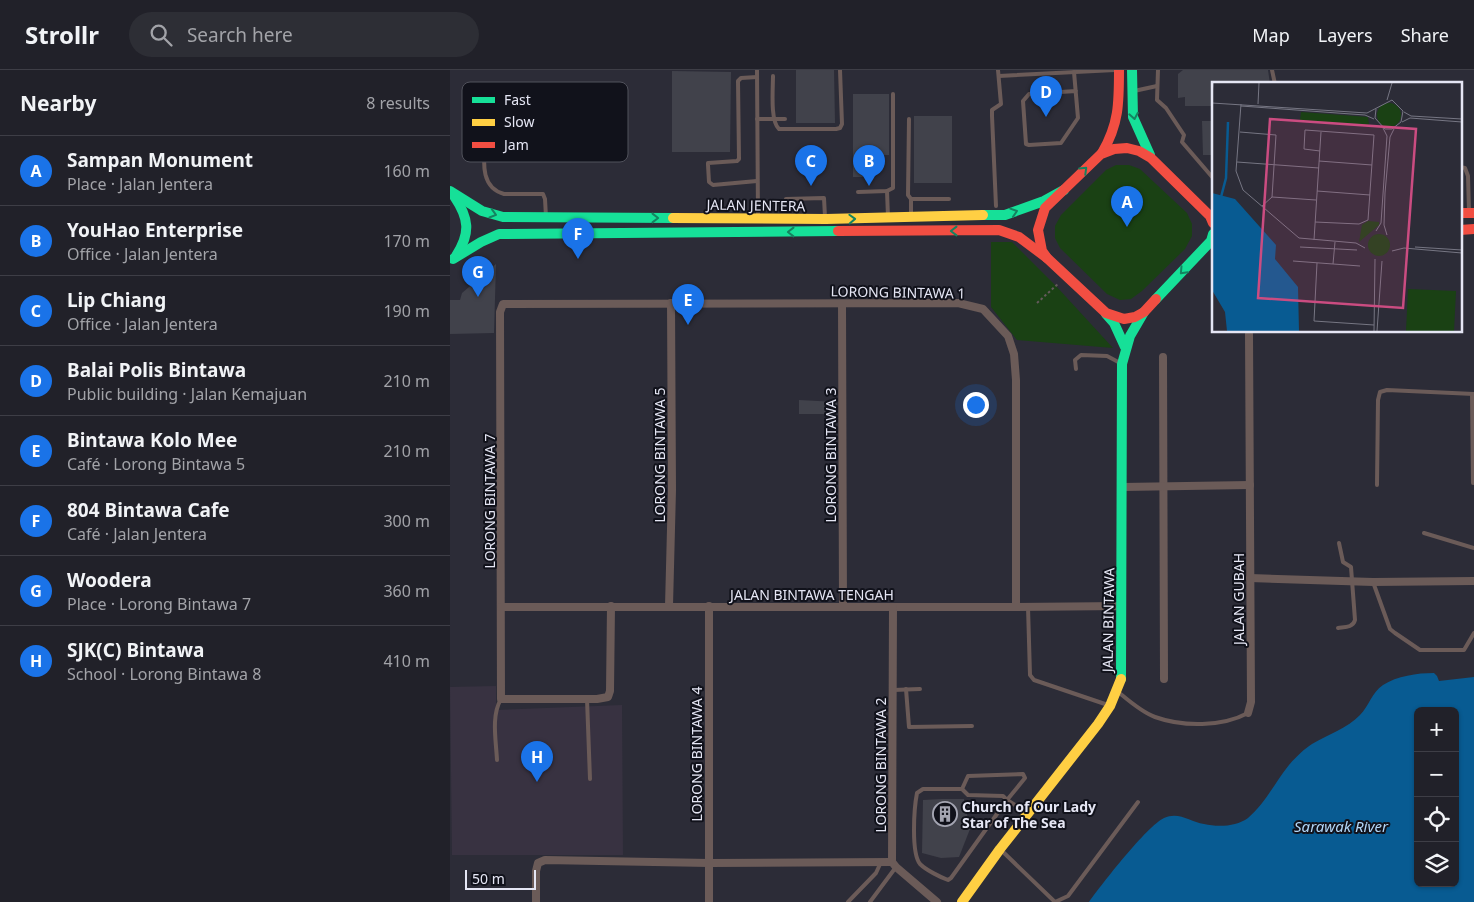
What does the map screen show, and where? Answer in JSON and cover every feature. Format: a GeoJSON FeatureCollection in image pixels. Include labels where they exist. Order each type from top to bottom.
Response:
{"type":"FeatureCollection","features":[{"type":"Feature","properties":{"kind":"street"},"geometry":{"type":"LineString","coordinates":[[1047,258],[1042,251],[1040,242],[1038,230],[1040,219],[1045,208],[1101,154],[1115,132],[1118,117],[1118,70]]}},
{"type":"Feature","properties":{"kind":"street"},"geometry":{"type":"LineString","coordinates":[[1132,70],[1133,117],[1151,158]]}},
{"type":"Feature","properties":{"kind":"street"},"geometry":{"type":"LineString","coordinates":[[1101,154],[1109,150],[1133,148],[1142,150],[1210,216],[1212,221]]}},
{"type":"Feature","properties":{"kind":"street","name":"JALAN JENTERA"},"geometry":{"type":"LineString","coordinates":[[450,191],[482,211],[503,217],[826,219],[1005,215],[1044,201],[1064,190]]}},
{"type":"Feature","properties":{"kind":"street"},"geometry":{"type":"LineString","coordinates":[[450,191],[461,206],[467,223],[463,247],[452,261]]}},
{"type":"Feature","properties":{"kind":"street"},"geometry":{"type":"LineString","coordinates":[[1199,206],[1212,212]]}},
{"type":"Feature","properties":{"kind":"street","name":"JALAN JENTERA"},"geometry":{"type":"LineString","coordinates":[[452,261],[487,237],[499,234],[999,230],[1010,232],[1020,237],[1047,258],[1106,313],[1114,323],[1125,348]]}},
{"type":"Feature","properties":{"kind":"street"},"geometry":{"type":"LineString","coordinates":[[1201,251],[1212,238]]}},
{"type":"Feature","properties":{"kind":"street"},"geometry":{"type":"LineString","coordinates":[[1201,251],[1212,245]]}},
{"type":"Feature","properties":{"kind":"street","name":"JALAN BINTAWA"},"geometry":{"type":"LineString","coordinates":[[962,902],[1000,848],[1098,724],[1110,706],[1117,690],[1122,676],[1122,364],[1125,348],[1132,329],[1144,312],[1201,251]]}},
{"type":"Feature","properties":{"kind":"street","name":"LORONG BINTAWA 5"},"geometry":{"type":"LineString","coordinates":[[669,606],[672,490],[671,303]]}},
{"type":"Feature","properties":{"kind":"street","name":"LORONG BINTAWA 1"},"geometry":{"type":"LineString","coordinates":[[502,304],[958,303],[983,309],[1008,336],[1014,354],[1016,380],[1016,607]]}},
{"type":"Feature","properties":{"kind":"street","name":"LORONG BINTAWA 7"},"geometry":{"type":"LineString","coordinates":[[501,699],[500,312],[502,304]]}},
{"type":"Feature","properties":{"kind":"street","name":"LORONG BINTAWA 3"},"geometry":{"type":"LineString","coordinates":[[842,304],[843,607]]}},
{"type":"Feature","properties":{"kind":"street"},"geometry":{"type":"LineString","coordinates":[[1106,313],[1124,319],[1135,317],[1144,312]]}},
{"type":"Feature","properties":{"kind":"street","name":"JALAN GUBAH"},"geometry":{"type":"LineString","coordinates":[[1248,713],[1251,702],[1249,334]]}},
{"type":"Feature","properties":{"kind":"street"},"geometry":{"type":"LineString","coordinates":[[1163,357],[1164,679]]}},
{"type":"Feature","properties":{"kind":"street"},"geometry":{"type":"LineString","coordinates":[[1122,486],[1250,485]]}},
{"type":"Feature","properties":{"kind":"street"},"geometry":{"type":"LineString","coordinates":[[1250,578],[1373,582],[1474,581]]}},
{"type":"Feature","properties":{"kind":"street","name":"JALAN BINTAWA TENGAH"},"geometry":{"type":"LineString","coordinates":[[501,606],[1122,606]]}},
{"type":"Feature","properties":{"kind":"street"},"geometry":{"type":"LineString","coordinates":[[501,699],[586,699],[608,697],[610,691],[610,606]]}},
{"type":"Feature","properties":{"kind":"street","name":"LORONG BINTAWA 4"},"geometry":{"type":"LineString","coordinates":[[709,606],[709,902]]}},
{"type":"Feature","properties":{"kind":"street","name":"LORONG BINTAWA 2"},"geometry":{"type":"LineString","coordinates":[[893,607],[894,864]]}},
{"type":"Feature","properties":{"kind":"street"},"geometry":{"type":"LineString","coordinates":[[536,902],[536,871],[538,863],[545,860],[709,863],[881,862],[894,864],[937,902]]}},
{"type":"Feature","properties":{"kind":"lane"},"geometry":{"type":"LineString","coordinates":[[757,70],[758,219]]}},
{"type":"Feature","properties":{"kind":"lane"},"geometry":{"type":"LineString","coordinates":[[773,76],[774,119],[776,126],[782,130],[840,128],[842,124],[840,70]]}},
{"type":"Feature","properties":{"kind":"lane"},"geometry":{"type":"LineString","coordinates":[[996,206],[992,110],[1001,104],[998,70]]}},
{"type":"Feature","properties":{"kind":"lane"},"geometry":{"type":"LineString","coordinates":[[998,76],[1115,70]]}},
{"type":"Feature","properties":{"kind":"lane"},"geometry":{"type":"LineString","coordinates":[[1158,70],[1157,100],[1166,108],[1184,135],[1182,142],[1212,177]]}},
{"type":"Feature","properties":{"kind":"lane"},"geometry":{"type":"LineString","coordinates":[[1074,72],[1076,91],[1078,118],[1064,140],[1061,143],[1054,144],[1026,144],[1023,101],[1025,96],[1029,94],[1076,91]]}},
{"type":"Feature","properties":{"kind":"lane"},"geometry":{"type":"LineString","coordinates":[[757,78],[741,78],[738,81],[739,159],[737,161],[708,163],[709,182],[714,185],[757,181]]}},
{"type":"Feature","properties":{"kind":"lane"},"geometry":{"type":"LineString","coordinates":[[1131,92],[1157,86]]}},
{"type":"Feature","properties":{"kind":"lane"},"geometry":{"type":"LineString","coordinates":[[858,192],[887,192],[893,188],[893,94]]}},
{"type":"Feature","properties":{"kind":"lane"},"geometry":{"type":"LineString","coordinates":[[757,119],[785,119]]}},
{"type":"Feature","properties":{"kind":"lane"},"geometry":{"type":"LineString","coordinates":[[909,119],[908,195],[911,199],[911,217]]}},
{"type":"Feature","properties":{"kind":"lane"},"geometry":{"type":"LineString","coordinates":[[484,162],[484,172],[488,183],[499,192],[504,194],[543,194],[546,217]]}},
{"type":"Feature","properties":{"kind":"lane"},"geometry":{"type":"LineString","coordinates":[[1462,167],[1465,168],[1468,176],[1468,213]]}},
{"type":"Feature","properties":{"kind":"lane"},"geometry":{"type":"LineString","coordinates":[[887,192],[888,217]]}},
{"type":"Feature","properties":{"kind":"lane"},"geometry":{"type":"LineString","coordinates":[[786,199],[824,198],[826,219]]}},
{"type":"Feature","properties":{"kind":"lane"},"geometry":{"type":"LineString","coordinates":[[911,199],[949,199]]}},
{"type":"Feature","properties":{"kind":"lane"},"geometry":{"type":"LineString","coordinates":[[1076,369],[1076,360],[1081,355],[1107,356],[1122,364]]}},
{"type":"Feature","properties":{"kind":"lane"},"geometry":{"type":"LineString","coordinates":[[1377,485],[1378,400],[1380,392],[1387,390],[1473,394],[1473,483]]}},
{"type":"Feature","properties":{"kind":"lane"},"geometry":{"type":"LineString","coordinates":[[1424,533],[1474,548]]}},
{"type":"Feature","properties":{"kind":"lane"},"geometry":{"type":"LineString","coordinates":[[1338,628],[1350,626],[1354,623],[1351,567],[1343,562],[1339,543]]}},
{"type":"Feature","properties":{"kind":"lane"},"geometry":{"type":"LineString","coordinates":[[1373,582],[1390,628],[1420,650],[1464,650],[1474,633]]}},
{"type":"Feature","properties":{"kind":"lane"},"geometry":{"type":"LineString","coordinates":[[1028,607],[1030,675],[1034,680],[1110,706]]}},
{"type":"Feature","properties":{"kind":"lane"},"geometry":{"type":"LineString","coordinates":[[906,689],[909,727],[972,726]]}},
{"type":"Feature","properties":{"kind":"lane"},"geometry":{"type":"LineString","coordinates":[[893,690],[920,689]]}},
{"type":"Feature","properties":{"kind":"lane"},"geometry":{"type":"LineString","coordinates":[[1117,690],[1129,702],[1154,717],[1181,723],[1237,719],[1248,713]]}},
{"type":"Feature","properties":{"kind":"lane"},"geometry":{"type":"LineString","coordinates":[[496,760],[495,717],[497,706],[501,699]]}},
{"type":"Feature","properties":{"kind":"lane"},"geometry":{"type":"LineString","coordinates":[[586,699],[590,779]]}},
{"type":"Feature","properties":{"kind":"lane"},"geometry":{"type":"LineString","coordinates":[[962,789],[968,776],[1025,774],[1026,778],[1008,800],[951,878],[945,879],[921,865],[915,855],[915,803],[917,794],[923,789],[962,789],[968,795],[1003,796],[1008,800],[1028,813]]}},
{"type":"Feature","properties":{"kind":"lane"},"geometry":{"type":"LineString","coordinates":[[1000,848],[1055,902],[1068,896],[1138,802]]}},
{"type":"Feature","properties":{"kind":"lane"},"geometry":{"type":"LineString","coordinates":[[848,902],[876,873],[881,862]]}},
{"type":"Feature","properties":{"kind":"lane"},"geometry":{"type":"LineString","coordinates":[[870,902],[894,864]]}},
{"type":"Feature","properties":{"kind":"path"},"geometry":{"type":"LineString","coordinates":[[1038,303],[1066,276]]}},
{"type":"Feature","properties":{"kind":"shaded area"},"geometry":{"type":"Polygon","coordinates":[[[496,686],[496,710],[622,705],[623,855],[452,855],[450,687],[496,686]]]}},
{"type":"Feature","properties":{"kind":"green space"},"geometry":{"type":"Polygon","coordinates":[[[1116,165],[1129,165],[1140,169],[1187,213],[1192,224],[1192,236],[1185,249],[1142,291],[1131,299],[1120,300],[1107,294],[1060,248],[1055,238],[1055,226],[1061,215],[1106,170],[1116,165]]]}},
{"type":"Feature","properties":{"kind":"green space"},"geometry":{"type":"Polygon","coordinates":[[[991,242],[1012,242],[1056,286],[1113,348],[1017,340],[991,307],[991,242]]]}},
{"type":"Feature","properties":{"kind":"water","name":"Sarawak River"},"geometry":{"type":"Polygon","coordinates":[[[1434,673],[1439,681],[1474,677],[1474,902],[1089,902],[1136,843],[1156,823],[1169,816],[1180,816],[1199,823],[1215,826],[1232,825],[1243,821],[1260,806],[1289,765],[1306,748],[1355,720],[1373,695],[1383,685],[1401,677],[1434,673]]]}},
{"type":"Feature","properties":{"kind":"building"},"geometry":{"type":"Polygon","coordinates":[[[796,70],[834,70],[835,123],[796,123],[796,70]]]}},
{"type":"Feature","properties":{"kind":"building"},"geometry":{"type":"Polygon","coordinates":[[[1183,70],[1268,70],[1270,82],[1212,82],[1212,106],[1185,106],[1185,97],[1178,98],[1178,74],[1183,70]]]}},
{"type":"Feature","properties":{"kind":"building"},"geometry":{"type":"Polygon","coordinates":[[[672,71],[731,72],[730,152],[672,152],[672,71]]]}},
{"type":"Feature","properties":{"kind":"building"},"geometry":{"type":"Polygon","coordinates":[[[853,94],[889,94],[889,155],[874,155],[874,177],[853,177],[853,94]]]}},
{"type":"Feature","properties":{"kind":"building"},"geometry":{"type":"Polygon","coordinates":[[[914,116],[952,116],[952,183],[914,183],[914,116]]]}},
{"type":"Feature","properties":{"kind":"building"},"geometry":{"type":"Polygon","coordinates":[[[1202,121],[1212,121],[1212,155],[1203,155],[1202,121]]]}},
{"type":"Feature","properties":{"kind":"building"},"geometry":{"type":"Polygon","coordinates":[[[496,264],[494,333],[450,334],[450,300],[460,300],[462,293],[496,264]]]}},
{"type":"Feature","properties":{"kind":"building"},"geometry":{"type":"Polygon","coordinates":[[[799,400],[837,402],[837,414],[799,414],[799,400]]]}},
{"type":"Feature","properties":{"kind":"building","name":"Church of Our Lady Star of The Sea"},"geometry":{"type":"Polygon","coordinates":[[[964,799],[970,829],[959,857],[941,858],[922,853],[923,800],[964,799]]]}},
{"type":"Feature","properties":{"kind":"traffic: fast"},"geometry":{"type":"LineString","coordinates":[[1132,70],[1133,117],[1150,155]]}},
{"type":"Feature","properties":{"kind":"traffic: fast"},"geometry":{"type":"LineString","coordinates":[[983,215],[1005,215],[1044,201],[1064,190]]}},
{"type":"Feature","properties":{"kind":"traffic: fast"},"geometry":{"type":"LineString","coordinates":[[450,191],[482,211],[503,217],[673,218]]}},
{"type":"Feature","properties":{"kind":"traffic: fast"},"geometry":{"type":"LineString","coordinates":[[454,196],[463,211],[466,226],[464,240],[456,256]]}},
{"type":"Feature","properties":{"kind":"traffic: fast"},"geometry":{"type":"LineString","coordinates":[[453,259],[481,242],[499,234],[838,231]]}},
{"type":"Feature","properties":{"kind":"traffic: fast"},"geometry":{"type":"LineString","coordinates":[[1156,299],[1211,241],[1212,238]]}},
{"type":"Feature","properties":{"kind":"traffic: fast"},"geometry":{"type":"LineString","coordinates":[[1121,679],[1122,364],[1130,336],[1144,312]]}},
{"type":"Feature","properties":{"kind":"traffic: fast"},"geometry":{"type":"LineString","coordinates":[[1106,314],[1114,323],[1125,347]]}},
{"type":"Feature","properties":{"kind":"traffic: slow"},"geometry":{"type":"LineString","coordinates":[[673,218],[826,219],[983,215]]}},
{"type":"Feature","properties":{"kind":"traffic: slow"},"geometry":{"type":"LineString","coordinates":[[962,902],[1000,849],[1098,724],[1110,706],[1121,679]]}},
{"type":"Feature","properties":{"kind":"traffic: jam"},"geometry":{"type":"LineString","coordinates":[[1102,153],[1115,123],[1119,93],[1119,70]]}},
{"type":"Feature","properties":{"kind":"traffic: jam"},"geometry":{"type":"LineString","coordinates":[[1156,299],[1144,312],[1135,317],[1124,319],[1106,313],[1047,258],[1042,251],[1038,230],[1045,208],[1101,154],[1114,149],[1127,148],[1139,151],[1151,158],[1210,216],[1212,221]]}},
{"type":"Feature","properties":{"kind":"traffic: jam"},"geometry":{"type":"LineString","coordinates":[[1462,213],[1474,213]]}},
{"type":"Feature","properties":{"kind":"traffic: jam"},"geometry":{"type":"LineString","coordinates":[[1462,230],[1474,229]]}},
{"type":"Feature","properties":{"kind":"traffic: jam"},"geometry":{"type":"LineString","coordinates":[[838,231],[999,230],[1019,237],[1047,258]]}},
{"type":"Feature","properties":{"kind":"place","name":"Balai Polis Bintawa"},"geometry":{"type":"Point","coordinates":[1046,117]}},
{"type":"Feature","properties":{"kind":"place","name":"Lip Chiang"},"geometry":{"type":"Point","coordinates":[811,186]}},
{"type":"Feature","properties":{"kind":"place","name":"YouHao Enterprise"},"geometry":{"type":"Point","coordinates":[869,186]}},
{"type":"Feature","properties":{"kind":"place","name":"Sampan Monument"},"geometry":{"type":"Point","coordinates":[1127,227]}},
{"type":"Feature","properties":{"kind":"place","name":"804 Bintawa Cafe"},"geometry":{"type":"Point","coordinates":[578,259]}},
{"type":"Feature","properties":{"kind":"place","name":"Woodera"},"geometry":{"type":"Point","coordinates":[478,297]}},
{"type":"Feature","properties":{"kind":"place","name":"Bintawa Kolo Mee"},"geometry":{"type":"Point","coordinates":[688,325]}},
{"type":"Feature","properties":{"kind":"place","name":"SJK(C) Bintawa"},"geometry":{"type":"Point","coordinates":[537,782]}},
{"type":"Feature","properties":{"kind":"place","name":"Church of Our Lady Star of The Sea"},"geometry":{"type":"Point","coordinates":[945,814]}}]}
